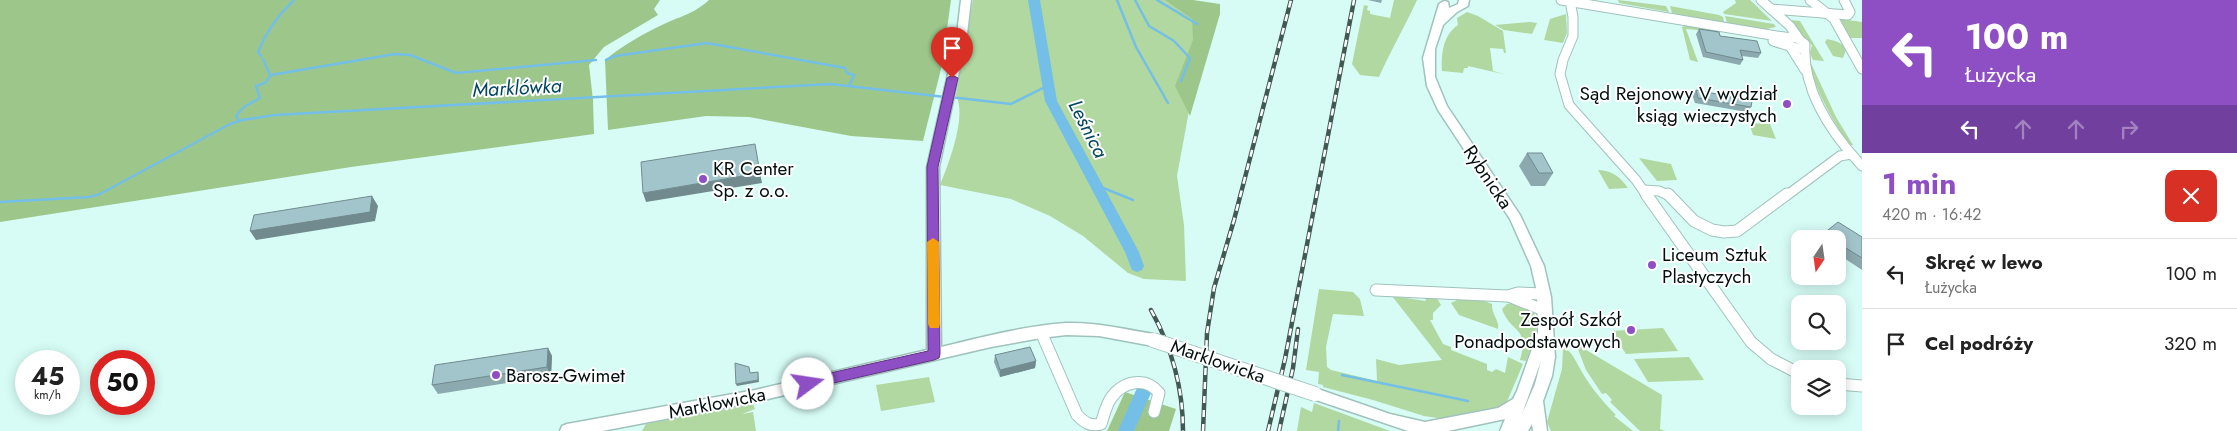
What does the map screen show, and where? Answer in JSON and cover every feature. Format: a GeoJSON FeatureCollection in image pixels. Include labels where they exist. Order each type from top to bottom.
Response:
{"type":"FeatureCollection","features":[{"type":"Feature","properties":{"kind":"main road"},"geometry":{"type":"LineString","coordinates":[[934,354],[933,167],[962,34],[966,0]]}},
{"type":"Feature","properties":{"kind":"main road","name":"Rybnicka"},"geometry":{"type":"LineString","coordinates":[[1438,25],[1451,11],[1463,6],[1464,0]]}},
{"type":"Feature","properties":{"kind":"main road"},"geometry":{"type":"LineString","coordinates":[[1444,2],[1457,8]]}},
{"type":"Feature","properties":{"kind":"main road","name":"Rybnicka"},"geometry":{"type":"LineString","coordinates":[[1444,2],[1428,52],[1427,66],[1432,87],[1446,114],[1519,224],[1535,258],[1544,294],[1546,311],[1545,333],[1549,347],[1547,367],[1536,401],[1521,431]]}},
{"type":"Feature","properties":{"kind":"main road","name":"Marklowicka"},"geometry":{"type":"LineString","coordinates":[[566,431],[755,396],[934,354],[1041,332],[1075,329],[1110,331],[1165,343],[1390,420],[1425,430]]}},
{"type":"Feature","properties":{"kind":"main road","name":"Rybnicka"},"geometry":{"type":"LineString","coordinates":[[1507,431],[1520,403],[1540,342],[1545,333]]}},
{"type":"Feature","properties":{"kind":"main road"},"geometry":{"type":"LineString","coordinates":[[1536,401],[1540,431]]}},
{"type":"Feature","properties":{"kind":"main road"},"geometry":{"type":"LineString","coordinates":[[1425,430],[1501,414],[1520,403]]}},
{"type":"Feature","properties":{"kind":"street"},"geometry":{"type":"LineString","coordinates":[[1761,0],[1805,44],[1803,48],[1805,70]]}},
{"type":"Feature","properties":{"kind":"street"},"geometry":{"type":"LineString","coordinates":[[1810,0],[1834,19],[1862,69]]}},
{"type":"Feature","properties":{"kind":"street"},"geometry":{"type":"LineString","coordinates":[[1771,8],[1850,13],[1844,0]]}},
{"type":"Feature","properties":{"kind":"street"},"geometry":{"type":"LineString","coordinates":[[1565,1],[1686,19],[1746,32],[1803,48]]}},
{"type":"Feature","properties":{"kind":"street"},"geometry":{"type":"LineString","coordinates":[[1565,1],[1573,17],[1573,36],[1563,60],[1560,74],[1566,97],[1574,113],[1627,168],[1751,342],[1771,359],[1791,369]]}},
{"type":"Feature","properties":{"kind":"street"},"geometry":{"type":"LineString","coordinates":[[1783,21],[1787,43],[1805,70],[1824,116],[1862,166]]}},
{"type":"Feature","properties":{"kind":"street"},"geometry":{"type":"LineString","coordinates":[[1746,32],[1787,43],[1799,39]]}},
{"type":"Feature","properties":{"kind":"street"},"geometry":{"type":"LineString","coordinates":[[1771,40],[1787,43]]}},
{"type":"Feature","properties":{"kind":"street"},"geometry":{"type":"LineString","coordinates":[[1644,190],[1654,190],[1667,194],[1697,222],[1705,227],[1727,234],[1737,231],[1840,156],[1851,154]]}},
{"type":"Feature","properties":{"kind":"street"},"geometry":{"type":"LineString","coordinates":[[1376,290],[1507,296],[1518,293],[1544,294]]}},
{"type":"Feature","properties":{"kind":"street"},"geometry":{"type":"LineString","coordinates":[[1507,296],[1546,311]]}},
{"type":"Feature","properties":{"kind":"street"},"geometry":{"type":"LineString","coordinates":[[1041,332],[1077,415],[1087,424],[1094,426],[1101,424],[1110,399],[1118,390],[1138,382],[1148,382],[1156,386],[1159,393],[1154,412]]}},
{"type":"Feature","properties":{"kind":"street"},"geometry":{"type":"LineString","coordinates":[[1846,385],[1862,386]]}},
{"type":"Feature","properties":{"kind":"green space"},"geometry":{"type":"Polygon","coordinates":[[[0,0],[660,0],[654,9],[658,15],[604,47],[589,65],[594,134],[351,167],[0,222],[0,0]]]}},
{"type":"Feature","properties":{"kind":"green space"},"geometry":{"type":"Polygon","coordinates":[[[709,0],[951,0],[942,65],[923,141],[851,136],[749,117],[706,116],[608,130],[605,60],[633,40],[692,12],[709,0]]]}},
{"type":"Feature","properties":{"kind":"green space"},"geometry":{"type":"Polygon","coordinates":[[[973,0],[1188,0],[1192,3],[1195,43],[1189,111],[1177,176],[1184,225],[1186,281],[1144,279],[1128,273],[1083,236],[1050,216],[1011,199],[940,185],[956,140],[959,104],[956,95],[973,0]]]}},
{"type":"Feature","properties":{"kind":"green space"},"geometry":{"type":"Polygon","coordinates":[[[1165,0],[1193,0],[1220,4],[1220,14],[1190,116],[1175,86],[1193,40],[1192,19],[1165,0]]]}},
{"type":"Feature","properties":{"kind":"green space"},"geometry":{"type":"Polygon","coordinates":[[[1394,0],[1417,0],[1379,77],[1360,75],[1352,64],[1364,5],[1368,6],[1367,10],[1370,11],[1370,14],[1390,18],[1394,0]]]}},
{"type":"Feature","properties":{"kind":"green space"},"geometry":{"type":"Polygon","coordinates":[[[1618,0],[1666,6],[1669,12],[1619,3],[1618,0]]]}},
{"type":"Feature","properties":{"kind":"green space"},"geometry":{"type":"Polygon","coordinates":[[[1735,0],[1750,0],[1772,21],[1724,14],[1723,12],[1736,3],[1735,0]]]}},
{"type":"Feature","properties":{"kind":"green space"},"geometry":{"type":"Polygon","coordinates":[[[1670,6],[1719,15],[1723,17],[1724,23],[1672,13],[1670,6]]]}},
{"type":"Feature","properties":{"kind":"green space"},"geometry":{"type":"Polygon","coordinates":[[[1467,12],[1478,16],[1503,31],[1506,53],[1504,53],[1503,49],[1490,48],[1493,71],[1507,75],[1468,66],[1468,68],[1464,68],[1463,73],[1442,71],[1442,58],[1446,39],[1458,25],[1457,18],[1467,12]]]}},
{"type":"Feature","properties":{"kind":"green space"},"geometry":{"type":"Polygon","coordinates":[[[1566,14],[1567,33],[1563,43],[1544,40],[1550,19],[1566,14]]]}},
{"type":"Feature","properties":{"kind":"green space"},"geometry":{"type":"Polygon","coordinates":[[[1725,16],[1774,24],[1776,27],[1761,30],[1727,23],[1725,16]]]}},
{"type":"Feature","properties":{"kind":"green space"},"geometry":{"type":"Polygon","coordinates":[[[1835,18],[1862,22],[1862,38],[1850,38],[1835,18]]]}},
{"type":"Feature","properties":{"kind":"green space"},"geometry":{"type":"Polygon","coordinates":[[[1791,20],[1800,21],[1824,61],[1813,60],[1810,53],[1812,45],[1800,35],[1791,20]]]}},
{"type":"Feature","properties":{"kind":"green space"},"geometry":{"type":"Polygon","coordinates":[[[1537,23],[1532,34],[1504,30],[1495,25],[1537,23]]]}},
{"type":"Feature","properties":{"kind":"green space"},"geometry":{"type":"Polygon","coordinates":[[[1690,24],[1713,29],[1709,31],[1686,29],[1698,62],[1690,60],[1682,27],[1690,24]]]}},
{"type":"Feature","properties":{"kind":"green space"},"geometry":{"type":"Polygon","coordinates":[[[1827,39],[1843,45],[1846,50],[1843,58],[1833,56],[1825,42],[1827,39]]]}},
{"type":"Feature","properties":{"kind":"green space"},"geometry":{"type":"Polygon","coordinates":[[[1809,59],[1836,117],[1853,145],[1849,145],[1825,104],[1811,70],[1809,59]]]}},
{"type":"Feature","properties":{"kind":"green space"},"geometry":{"type":"Polygon","coordinates":[[[1749,123],[1770,124],[1776,139],[1753,135],[1749,123]]]}},
{"type":"Feature","properties":{"kind":"green space"},"geometry":{"type":"Polygon","coordinates":[[[1639,158],[1671,164],[1677,180],[1657,181],[1639,158]]]}},
{"type":"Feature","properties":{"kind":"green space"},"geometry":{"type":"Polygon","coordinates":[[[1598,170],[1615,175],[1628,188],[1609,189],[1598,170]]]}},
{"type":"Feature","properties":{"kind":"green space"},"geometry":{"type":"Polygon","coordinates":[[[1319,289],[1353,292],[1360,299],[1364,316],[1333,314],[1326,347],[1327,367],[1331,370],[1377,381],[1376,359],[1399,365],[1442,360],[1392,296],[1426,301],[1425,298],[1437,298],[1441,305],[1433,313],[1433,320],[1430,320],[1443,344],[1451,347],[1451,350],[1487,364],[1487,370],[1492,372],[1496,369],[1505,373],[1508,357],[1523,364],[1506,404],[1495,409],[1444,419],[1424,416],[1318,384],[1319,372],[1306,370],[1319,289]]]}},
{"type":"Feature","properties":{"kind":"green space"},"geometry":{"type":"Polygon","coordinates":[[[1459,299],[1482,300],[1492,304],[1498,329],[1459,315],[1451,303],[1459,299]]]}},
{"type":"Feature","properties":{"kind":"green space"},"geometry":{"type":"Polygon","coordinates":[[[1514,303],[1526,307],[1535,315],[1535,335],[1526,361],[1520,360],[1523,341],[1521,336],[1510,323],[1502,309],[1507,304],[1514,303]]]}},
{"type":"Feature","properties":{"kind":"green space"},"geometry":{"type":"Polygon","coordinates":[[[1663,328],[1678,351],[1626,354],[1611,331],[1663,328]]]}},
{"type":"Feature","properties":{"kind":"green space"},"geometry":{"type":"Polygon","coordinates":[[[1576,344],[1662,395],[1660,429],[1665,431],[1640,431],[1610,402],[1612,400],[1606,393],[1602,394],[1586,370],[1576,344]]]}},
{"type":"Feature","properties":{"kind":"green space"},"geometry":{"type":"Polygon","coordinates":[[[1563,348],[1572,355],[1590,385],[1616,415],[1614,416],[1633,431],[1551,431],[1547,422],[1562,369],[1563,348]]]}},
{"type":"Feature","properties":{"kind":"green space"},"geometry":{"type":"Polygon","coordinates":[[[1689,357],[1704,380],[1648,382],[1634,359],[1689,357]]]}},
{"type":"Feature","properties":{"kind":"green space"},"geometry":{"type":"Polygon","coordinates":[[[929,377],[935,402],[881,411],[876,385],[929,377]]]}},
{"type":"Feature","properties":{"kind":"green space"},"geometry":{"type":"Polygon","coordinates":[[[1125,392],[1176,409],[1169,431],[1107,431],[1125,392]]]}},
{"type":"Feature","properties":{"kind":"green space"},"geometry":{"type":"Polygon","coordinates":[[[1314,403],[1390,431],[1297,431],[1301,407],[1312,412],[1314,403]]]}},
{"type":"Feature","properties":{"kind":"green space"},"geometry":{"type":"Polygon","coordinates":[[[753,404],[755,409],[742,414],[753,412],[756,431],[642,431],[646,424],[753,404]]]}},
{"type":"Feature","properties":{"kind":"building"},"geometry":{"type":"Polygon","coordinates":[[[1699,29],[1719,32],[1720,36],[1757,41],[1761,53],[1740,50],[1743,60],[1706,52],[1699,29]]]}},
{"type":"Feature","properties":{"kind":"building"},"geometry":{"type":"Polygon","coordinates":[[[1696,90],[1752,101],[1751,107],[1698,98],[1696,90]]]}},
{"type":"Feature","properties":{"kind":"building","name":"KR Center Sp. z o.o."},"geometry":{"type":"Polygon","coordinates":[[[755,144],[760,173],[643,193],[641,162],[755,144]]]}},
{"type":"Feature","properties":{"kind":"building"},"geometry":{"type":"Polygon","coordinates":[[[1527,153],[1542,153],[1553,173],[1539,173],[1527,153]]]}},
{"type":"Feature","properties":{"kind":"building"},"geometry":{"type":"Polygon","coordinates":[[[372,196],[370,212],[250,231],[254,215],[372,196]]]}},
{"type":"Feature","properties":{"kind":"building"},"geometry":{"type":"Polygon","coordinates":[[[1838,222],[1862,237],[1862,258],[1846,248],[1846,230],[1828,230],[1838,222]]]}},
{"type":"Feature","properties":{"kind":"building"},"geometry":{"type":"Polygon","coordinates":[[[1030,347],[1036,361],[1000,370],[995,355],[1030,347]]]}},
{"type":"Feature","properties":{"kind":"building"},"geometry":{"type":"Polygon","coordinates":[[[548,348],[547,367],[432,385],[435,365],[548,348]]]}},
{"type":"Feature","properties":{"kind":"building"},"geometry":{"type":"Polygon","coordinates":[[[735,363],[749,367],[750,373],[758,372],[758,380],[736,384],[735,363]]]}},
{"type":"Feature","properties":{"kind":"waterway"},"geometry":{"type":"LineString","coordinates":[[261,56],[258,52],[269,31],[294,0]]}},
{"type":"Feature","properties":{"kind":"waterway","name":"Leśnica"},"geometry":{"type":"LineString","coordinates":[[1034,0],[1051,101],[1132,252],[1137,266]]}},
{"type":"Feature","properties":{"kind":"waterway"},"geometry":{"type":"LineString","coordinates":[[1117,0],[1136,47],[1168,103]]}},
{"type":"Feature","properties":{"kind":"waterway"},"geometry":{"type":"LineString","coordinates":[[1135,0],[1149,26],[1174,41],[1190,58],[1181,81]]}},
{"type":"Feature","properties":{"kind":"waterway"},"geometry":{"type":"LineString","coordinates":[[1157,0],[1197,24]]}},
{"type":"Feature","properties":{"kind":"waterway"},"geometry":{"type":"LineString","coordinates":[[606,60],[615,56],[707,43],[845,68],[847,73],[854,75],[850,84]]}},
{"type":"Feature","properties":{"kind":"waterway"},"geometry":{"type":"LineString","coordinates":[[239,121],[236,116],[244,107],[260,98],[256,86],[265,83],[271,75],[395,54],[410,55],[456,73],[596,60]]}},
{"type":"Feature","properties":{"kind":"waterway"},"geometry":{"type":"LineString","coordinates":[[263,59],[270,75]]}},
{"type":"Feature","properties":{"kind":"waterway","name":"Marklówka"},"geometry":{"type":"LineString","coordinates":[[239,121],[275,115],[830,84],[945,97]]}},
{"type":"Feature","properties":{"kind":"waterway","name":"Marklówka"},"geometry":{"type":"LineString","coordinates":[[950,97],[1011,104],[1049,85]]}},
{"type":"Feature","properties":{"kind":"waterway","name":"Marklówka"},"geometry":{"type":"LineString","coordinates":[[0,202],[89,197],[100,194],[230,124],[239,121]]}},
{"type":"Feature","properties":{"kind":"waterway"},"geometry":{"type":"LineString","coordinates":[[1096,185],[1133,200]]}},
{"type":"Feature","properties":{"kind":"waterway"},"geometry":{"type":"LineString","coordinates":[[1342,375],[1468,401]]}},
{"type":"Feature","properties":{"kind":"waterway","name":"Leśnica"},"geometry":{"type":"LineString","coordinates":[[1126,431],[1143,393]]}},
{"type":"Feature","properties":{"kind":"waterway"},"geometry":{"type":"LineString","coordinates":[[1338,431],[1339,421]]}},
{"type":"Feature","properties":{"kind":"railway"},"geometry":{"type":"LineString","coordinates":[[1203,431],[1207,333],[1214,288],[1234,220],[1291,0]]}},
{"type":"Feature","properties":{"kind":"railway"},"geometry":{"type":"LineString","coordinates":[[1268,431],[1285,359],[1354,0]]}},
{"type":"Feature","properties":{"kind":"railway"},"geometry":{"type":"LineString","coordinates":[[1151,310],[1165,339],[1175,368],[1181,399],[1183,431]]}},
{"type":"Feature","properties":{"kind":"railway"},"geometry":{"type":"LineString","coordinates":[[1279,431],[1293,368],[1298,329]]}},
{"type":"Feature","properties":{"kind":"slow traffic"},"geometry":{"type":"LineString","coordinates":[[933,242],[934,324]]}},
{"type":"Feature","properties":{"kind":"place","name":"Sąd Rejonowy V wydział ksiąg wieczystych"},"geometry":{"type":"Point","coordinates":[1787,104]}},
{"type":"Feature","properties":{"kind":"place","name":"KR Center Sp. z o.o."},"geometry":{"type":"Point","coordinates":[703,179]}},
{"type":"Feature","properties":{"kind":"place","name":"Liceum Sztuk Plastyczych"},"geometry":{"type":"Point","coordinates":[1652,265]}},
{"type":"Feature","properties":{"kind":"place","name":"Zespół Szkół Ponadpodstawowych"},"geometry":{"type":"Point","coordinates":[1631,330]}},
{"type":"Feature","properties":{"kind":"place","name":"Barosz-Gwimet"},"geometry":{"type":"Point","coordinates":[496,375]}},
{"type":"Feature","properties":{"kind":"route"},"geometry":{"type":"LineString","coordinates":[[808,384],[934,354],[933,167],[935,149],[952,78]]}}]}
